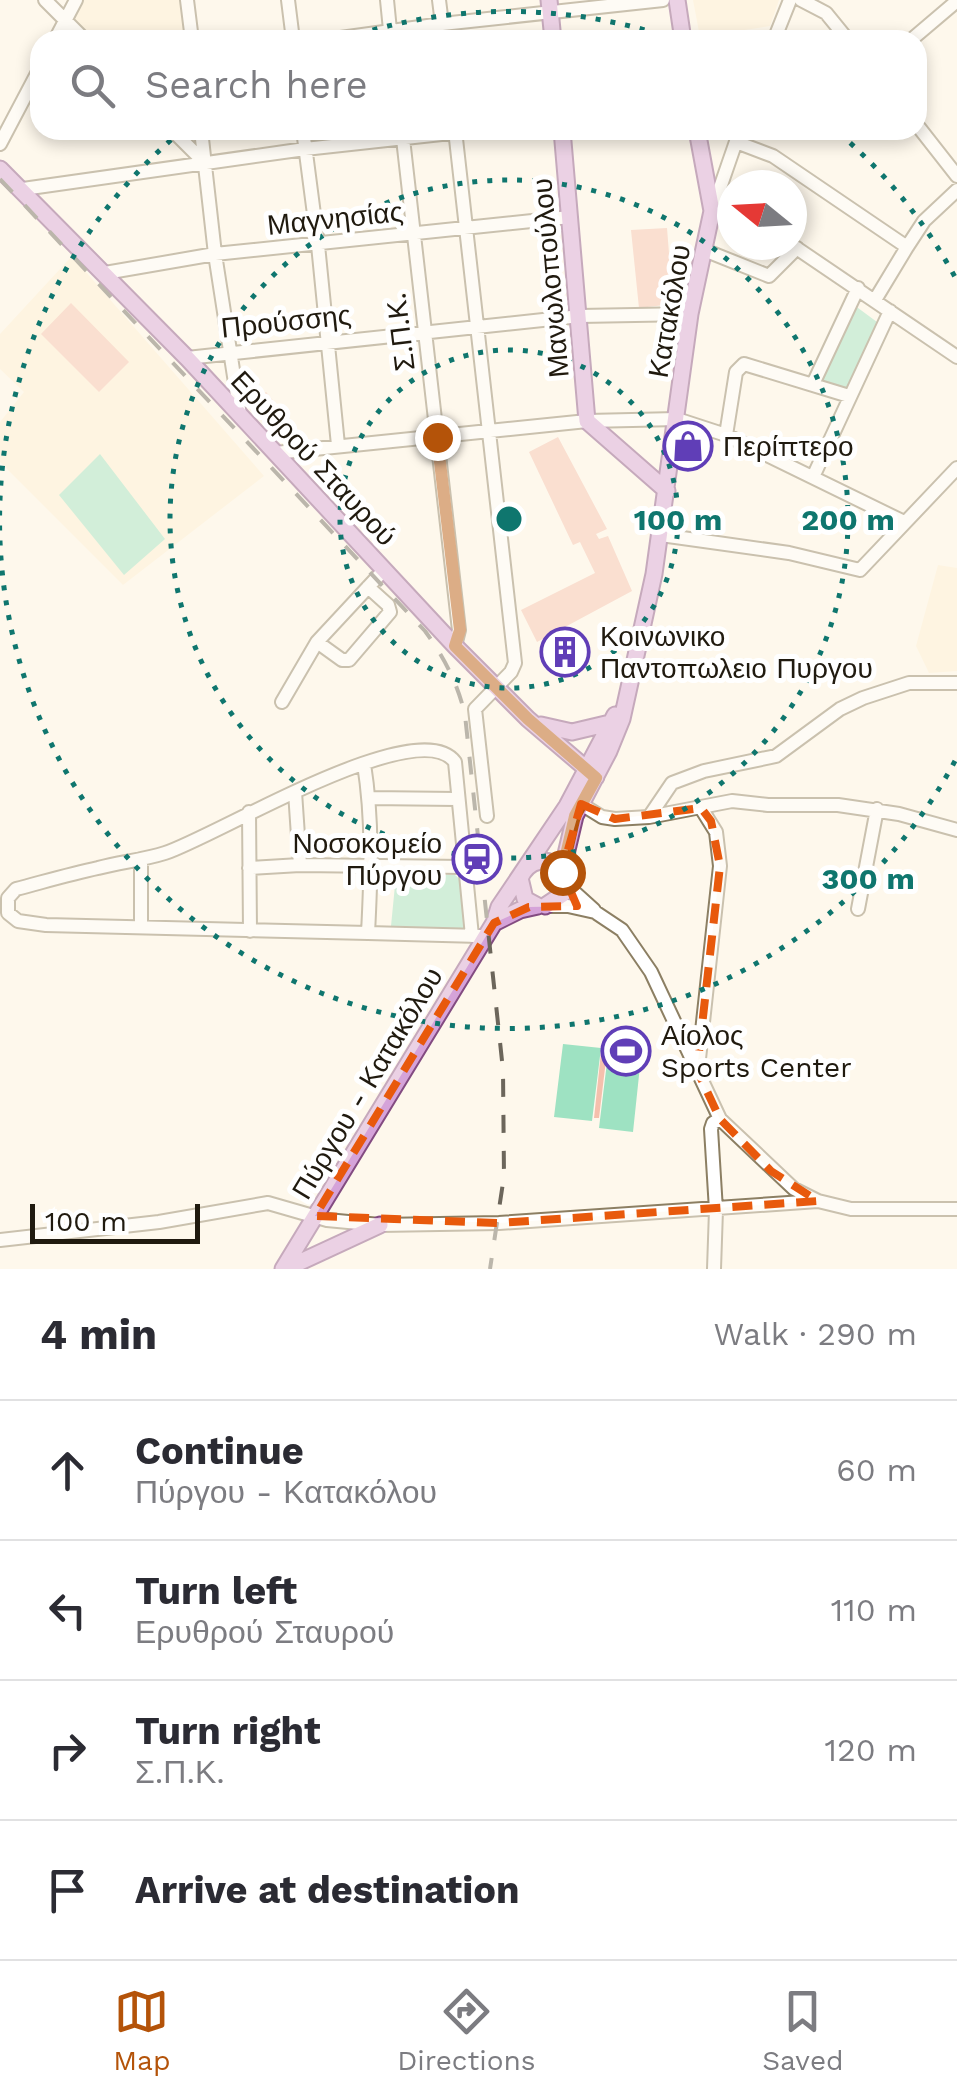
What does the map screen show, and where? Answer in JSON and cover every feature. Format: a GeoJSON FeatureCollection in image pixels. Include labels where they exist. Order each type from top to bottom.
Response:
{"type":"FeatureCollection","features":[{"type":"Feature","properties":{"kind":"main road"},"geometry":{"type":"LineString","coordinates":[[677,0],[682,30]]}},
{"type":"Feature","properties":{"kind":"main road","name":"Μανωλοπούλου"},"geometry":{"type":"LineString","coordinates":[[563,140],[587,421]]}},
{"type":"Feature","properties":{"kind":"main road"},"geometry":{"type":"LineString","coordinates":[[699,140],[712,210]]}},
{"type":"Feature","properties":{"kind":"main road","name":"Ερυθρού Σταυρού"},"geometry":{"type":"LineString","coordinates":[[0,169],[187,358],[494,686],[592,774]]}},
{"type":"Feature","properties":{"kind":"main road","name":"Κατακόλου"},"geometry":{"type":"LineString","coordinates":[[677,419],[690,314],[712,210]]}},
{"type":"Feature","properties":{"kind":"main road","name":"Πύργου - Κατακόλου"},"geometry":{"type":"LineString","coordinates":[[284,1269],[484,932],[616,736],[660,535],[677,419]]}},
{"type":"Feature","properties":{"kind":"main road"},"geometry":{"type":"LineString","coordinates":[[587,421],[667,491]]}},
{"type":"Feature","properties":{"kind":"main road","name":"Πύργου - Κατακόλου"},"geometry":{"type":"LineString","coordinates":[[542,906],[559,900],[581,804],[610,723],[624,698]]}},
{"type":"Feature","properties":{"kind":"main road"},"geometry":{"type":"LineString","coordinates":[[528,719],[551,730],[572,732],[610,723]]}},
{"type":"Feature","properties":{"kind":"main road"},"geometry":{"type":"LineString","coordinates":[[542,906],[522,892],[528,866],[543,861],[557,866],[564,875]]}},
{"type":"Feature","properties":{"kind":"main road"},"geometry":{"type":"LineString","coordinates":[[484,932],[520,910],[542,906]]}},
{"type":"Feature","properties":{"kind":"main road"},"geometry":{"type":"LineString","coordinates":[[284,1269],[380,1224]]}},
{"type":"Feature","properties":{"kind":"street"},"geometry":{"type":"LineString","coordinates":[[45,0],[74,30]]}},
{"type":"Feature","properties":{"kind":"street"},"geometry":{"type":"LineString","coordinates":[[60,30],[76,0]]}},
{"type":"Feature","properties":{"kind":"street"},"geometry":{"type":"LineString","coordinates":[[187,0],[191,30]]}},
{"type":"Feature","properties":{"kind":"street"},"geometry":{"type":"LineString","coordinates":[[288,0],[292,30]]}},
{"type":"Feature","properties":{"kind":"street"},"geometry":{"type":"LineString","coordinates":[[387,0],[390,30]]}},
{"type":"Feature","properties":{"kind":"street"},"geometry":{"type":"LineString","coordinates":[[439,0],[443,30]]}},
{"type":"Feature","properties":{"kind":"street"},"geometry":{"type":"LineString","coordinates":[[416,30],[550,6],[662,0]]}},
{"type":"Feature","properties":{"kind":"street"},"geometry":{"type":"LineString","coordinates":[[778,30],[790,0]]}},
{"type":"Feature","properties":{"kind":"street"},"geometry":{"type":"LineString","coordinates":[[801,0],[826,13],[842,30]]}},
{"type":"Feature","properties":{"kind":"street"},"geometry":{"type":"LineString","coordinates":[[923,30],[957,1]]}},
{"type":"Feature","properties":{"kind":"street"},"geometry":{"type":"LineString","coordinates":[[0,144],[30,87]]}},
{"type":"Feature","properties":{"kind":"street"},"geometry":{"type":"LineString","coordinates":[[927,138],[957,176]]}},
{"type":"Feature","properties":{"kind":"street"},"geometry":{"type":"LineString","coordinates":[[182,140],[204,162]]}},
{"type":"Feature","properties":{"kind":"street"},"geometry":{"type":"LineString","coordinates":[[202,140],[241,418]]}},
{"type":"Feature","properties":{"kind":"street"},"geometry":{"type":"LineString","coordinates":[[303,140],[338,446]]}},
{"type":"Feature","properties":{"kind":"street"},"geometry":{"type":"LineString","coordinates":[[23,190],[360,140]]}},
{"type":"Feature","properties":{"kind":"street","name":"Σ.Π.Κ."},"geometry":{"type":"LineString","coordinates":[[403,140],[460,630],[455,646]]}},
{"type":"Feature","properties":{"kind":"street"},"geometry":{"type":"LineString","coordinates":[[456,140],[515,664],[512,672],[478,703],[474,716],[487,816]]}},
{"type":"Feature","properties":{"kind":"street"},"geometry":{"type":"LineString","coordinates":[[717,211],[712,210],[736,140]]}},
{"type":"Feature","properties":{"kind":"street"},"geometry":{"type":"LineString","coordinates":[[745,140],[906,247]]}},
{"type":"Feature","properties":{"kind":"street"},"geometry":{"type":"LineString","coordinates":[[702,162],[729,159]]}},
{"type":"Feature","properties":{"kind":"street"},"geometry":{"type":"LineString","coordinates":[[875,300],[924,220],[957,190]]}},
{"type":"Feature","properties":{"kind":"street","name":"Μαγνησίας"},"geometry":{"type":"LineString","coordinates":[[105,273],[215,254],[570,217]]}},
{"type":"Feature","properties":{"kind":"street"},"geometry":{"type":"LineString","coordinates":[[704,250],[717,255]]}},
{"type":"Feature","properties":{"kind":"street"},"geometry":{"type":"LineString","coordinates":[[807,255],[957,357]]}},
{"type":"Feature","properties":{"kind":"street"},"geometry":{"type":"LineString","coordinates":[[729,260],[769,276],[782,260]]}},
{"type":"Feature","properties":{"kind":"street"},"geometry":{"type":"LineString","coordinates":[[813,384],[858,288]]}},
{"type":"Feature","properties":{"kind":"street"},"geometry":{"type":"LineString","coordinates":[[814,477],[890,311]]}},
{"type":"Feature","properties":{"kind":"street","name":"Προύσσης"},"geometry":{"type":"LineString","coordinates":[[187,358],[580,316],[690,314]]}},
{"type":"Feature","properties":{"kind":"street"},"geometry":{"type":"LineString","coordinates":[[726,436],[740,365],[749,364],[849,396]]}},
{"type":"Feature","properties":{"kind":"street"},"geometry":{"type":"LineString","coordinates":[[275,453],[587,421],[677,419],[726,436],[904,522]]}},
{"type":"Feature","properties":{"kind":"street"},"geometry":{"type":"LineString","coordinates":[[660,535],[790,553],[860,570],[957,468]]}},
{"type":"Feature","properties":{"kind":"street"},"geometry":{"type":"LineString","coordinates":[[282,702],[318,642],[384,570]]}},
{"type":"Feature","properties":{"kind":"street"},"geometry":{"type":"LineString","coordinates":[[318,642],[342,660],[349,660],[390,612],[388,605],[368,587]]}},
{"type":"Feature","properties":{"kind":"street"},"geometry":{"type":"LineString","coordinates":[[649,817],[672,783],[704,771],[776,756],[840,708],[909,683],[957,682]]}},
{"type":"Feature","properties":{"kind":"street"},"geometry":{"type":"LineString","coordinates":[[419,748],[445,752],[455,762],[464,867],[484,932],[46,925],[18,921],[7,908],[8,898],[16,889],[141,859],[191,842],[295,792],[364,764],[419,748]]}},
{"type":"Feature","properties":{"kind":"street"},"geometry":{"type":"LineString","coordinates":[[364,764],[372,866],[368,933]]}},
{"type":"Feature","properties":{"kind":"street"},"geometry":{"type":"LineString","coordinates":[[295,792],[300,865]]}},
{"type":"Feature","properties":{"kind":"street"},"geometry":{"type":"LineString","coordinates":[[369,798],[458,798]]}},
{"type":"Feature","properties":{"kind":"street"},"geometry":{"type":"LineString","coordinates":[[581,804],[602,817],[649,817],[732,801],[877,809],[957,830]]}},
{"type":"Feature","properties":{"kind":"street"},"geometry":{"type":"LineString","coordinates":[[698,1070],[720,866],[716,832],[700,808]]}},
{"type":"Feature","properties":{"kind":"street"},"geometry":{"type":"LineString","coordinates":[[858,909],[877,809]]}},
{"type":"Feature","properties":{"kind":"street"},"geometry":{"type":"LineString","coordinates":[[249,812],[250,931]]}},
{"type":"Feature","properties":{"kind":"street"},"geometry":{"type":"LineString","coordinates":[[141,859],[141,927]]}},
{"type":"Feature","properties":{"kind":"street"},"geometry":{"type":"LineString","coordinates":[[250,868],[464,867]]}},
{"type":"Feature","properties":{"kind":"street"},"geometry":{"type":"LineString","coordinates":[[564,875],[596,912],[622,930],[640,953],[720,1119],[782,1180],[818,1200],[851,1209],[957,1209]]}},
{"type":"Feature","properties":{"kind":"street"},"geometry":{"type":"LineString","coordinates":[[542,906],[596,912]]}},
{"type":"Feature","properties":{"kind":"street"},"geometry":{"type":"LineString","coordinates":[[714,1269],[716,1210],[710,1129],[720,1119]]}},
{"type":"Feature","properties":{"kind":"street"},"geometry":{"type":"LineString","coordinates":[[0,1240],[159,1222],[268,1203],[314,1216],[380,1224],[499,1223],[818,1200]]}},
{"type":"Feature","properties":{"kind":"highlighted area"},"geometry":{"type":"Polygon","coordinates":[[[581,804],[615,819],[701,808],[711,821],[720,866],[697,1070],[720,1119],[771,1171],[818,1201],[499,1223],[315,1216],[494,923],[529,907],[577,906],[562,871],[581,804]]]}},
{"type":"Feature","properties":{"kind":"shaded area"},"geometry":{"type":"Polygon","coordinates":[[[80,0],[181,0],[185,30],[79,30],[69,20],[80,0]]]}},
{"type":"Feature","properties":{"kind":"shaded area"},"geometry":{"type":"Polygon","coordinates":[[[693,0],[779,0],[770,26],[699,30],[693,0]]]}},
{"type":"Feature","properties":{"kind":"shaded area"},"geometry":{"type":"Polygon","coordinates":[[[72,256],[264,476],[123,585],[0,462],[0,422],[24,392],[0,369],[0,334],[72,256]]]}},
{"type":"Feature","properties":{"kind":"shaded area"},"geometry":{"type":"Polygon","coordinates":[[[938,565],[957,568],[957,671],[929,673],[916,646],[938,565]]]}},
{"type":"Feature","properties":{"kind":"green space"},"geometry":{"type":"Polygon","coordinates":[[[854,305],[877,322],[845,391],[819,381],[854,305]]]}},
{"type":"Feature","properties":{"kind":"green space"},"geometry":{"type":"Polygon","coordinates":[[[100,454],[165,539],[124,575],[59,495],[100,454]]]}},
{"type":"Feature","properties":{"kind":"green space"},"geometry":{"type":"Polygon","coordinates":[[[396,875],[455,875],[462,881],[463,928],[457,931],[391,926],[396,875]]]}},
{"type":"Feature","properties":{"kind":"green space"},"geometry":{"type":"Polygon","coordinates":[[[563,1044],[601,1048],[592,1121],[554,1117],[563,1044]]]}},
{"type":"Feature","properties":{"kind":"green space"},"geometry":{"type":"Polygon","coordinates":[[[607,1062],[640,1066],[633,1132],[599,1128],[607,1062]]]}},
{"type":"Feature","properties":{"kind":"building"},"geometry":{"type":"Polygon","coordinates":[[[667,228],[673,304],[639,308],[631,230],[667,228]]]}},
{"type":"Feature","properties":{"kind":"building"},"geometry":{"type":"Polygon","coordinates":[[[71,303],[129,362],[99,392],[41,334],[71,303]]]}},
{"type":"Feature","properties":{"kind":"building"},"geometry":{"type":"Polygon","coordinates":[[[266,392],[297,429],[286,439],[254,403],[266,392]]]}},
{"type":"Feature","properties":{"kind":"building"},"geometry":{"type":"Polygon","coordinates":[[[558,437],[607,529],[596,534],[599,539],[608,536],[632,591],[537,642],[521,610],[595,573],[580,542],[573,545],[529,452],[558,437]]]}},
{"type":"Feature","properties":{"kind":"building","name":"Κοινωνικο Παντοπωλειο Πυργου"},"geometry":{"type":"Polygon","coordinates":[[[569,631],[584,660],[560,672],[546,644],[569,631]]]}},
{"type":"Feature","properties":{"kind":"building"},"geometry":{"type":"Polygon","coordinates":[[[624,1040],[639,1041],[642,1053],[638,1053],[637,1060],[610,1056],[610,1061],[606,1060],[599,1118],[594,1118],[602,1043],[623,1049],[624,1040]]]}},
{"type":"Feature","properties":{"kind":"railway"},"geometry":{"type":"LineString","coordinates":[[0,179],[425,631],[454,682],[465,715],[503,1070],[504,1176],[490,1269]]}},
{"type":"Feature","properties":{"kind":"place","name":"Περίπτερο"},"geometry":{"type":"Point","coordinates":[688,446]}},
{"type":"Feature","properties":{"kind":"place","name":"Κοινωνικο Παντοπωλειο Πυργου"},"geometry":{"type":"Point","coordinates":[565,652]}},
{"type":"Feature","properties":{"kind":"place","name":"Νοσοκομείο Πύργου"},"geometry":{"type":"Point","coordinates":[477,859]}},
{"type":"Feature","properties":{"kind":"place","name":"Αίολος Sports Center"},"geometry":{"type":"Point","coordinates":[626,1051]}},
{"type":"Feature","properties":{"kind":"route"},"geometry":{"type":"LineString","coordinates":[[437,437],[460,630],[455,646],[528,719],[596,778],[575,816],[562,872]]}}]}
